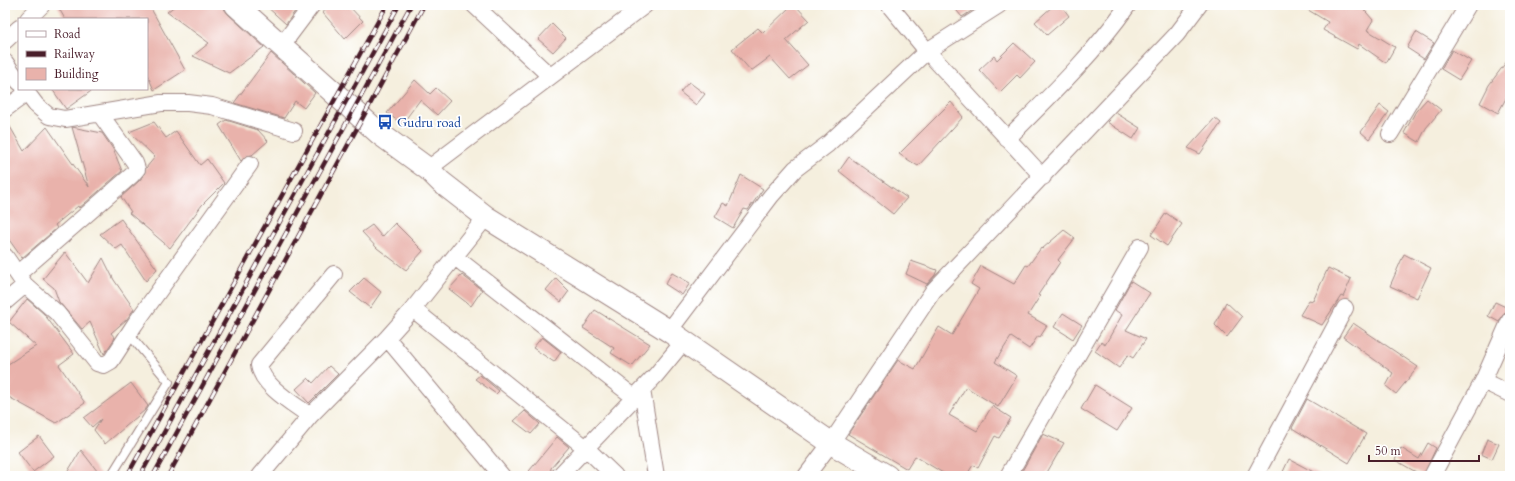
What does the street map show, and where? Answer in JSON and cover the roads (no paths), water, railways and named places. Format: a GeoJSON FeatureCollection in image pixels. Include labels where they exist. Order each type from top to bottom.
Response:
{"type":"FeatureCollection","features":[{"type":"Feature","properties":{"kind":"street"},"geometry":{"type":"LineString","coordinates":[[29,18],[42,5]]}},
{"type":"Feature","properties":{"kind":"street"},"geometry":{"type":"LineString","coordinates":[[282,45],[312,5]]}},
{"type":"Feature","properties":{"kind":"street"},"geometry":{"type":"LineString","coordinates":[[474,5],[550,76]]}},
{"type":"Feature","properties":{"kind":"street"},"geometry":{"type":"LineString","coordinates":[[428,169],[645,5]]}},
{"type":"Feature","properties":{"kind":"street"},"geometry":{"type":"LineString","coordinates":[[888,5],[927,51],[1043,177]]}},
{"type":"Feature","properties":{"kind":"street"},"geometry":{"type":"LineString","coordinates":[[559,476],[638,393],[771,196],[795,169],[828,144],[927,51],[999,5]]}},
{"type":"Feature","properties":{"kind":"street"},"geometry":{"type":"LineString","coordinates":[[1007,139],[1106,37],[1128,5]]}},
{"type":"Feature","properties":{"kind":"street"},"geometry":{"type":"LineString","coordinates":[[806,476],[831,443],[933,291],[1043,177],[1177,34],[1199,5]]}},
{"type":"Feature","properties":{"kind":"street"},"geometry":{"type":"LineString","coordinates":[[1390,134],[1468,5]]}},
{"type":"Feature","properties":{"kind":"street"},"geometry":{"type":"LineString","coordinates":[[245,8],[282,45],[380,134],[428,169],[441,182],[486,217],[677,336],[831,443],[887,476]]}},
{"type":"Feature","properties":{"kind":"street"},"geometry":{"type":"LineString","coordinates":[[5,41],[18,29]]}},
{"type":"Feature","properties":{"kind":"street"},"geometry":{"type":"LineString","coordinates":[[5,62],[18,81]]}},
{"type":"Feature","properties":{"kind":"street"},"geometry":{"type":"LineString","coordinates":[[5,109],[21,90]]}},
{"type":"Feature","properties":{"kind":"street"},"geometry":{"type":"LineString","coordinates":[[25,90],[36,105],[49,116],[65,120],[161,103],[188,104],[212,106],[294,131]]}},
{"type":"Feature","properties":{"kind":"street"},"geometry":{"type":"LineString","coordinates":[[5,302],[21,280],[137,169],[135,163],[100,114]]}},
{"type":"Feature","properties":{"kind":"street"},"geometry":{"type":"LineString","coordinates":[[5,256],[21,280],[57,313],[97,363],[104,365],[111,362],[129,334],[250,164]]}},
{"type":"Feature","properties":{"kind":"street"},"geometry":{"type":"LineString","coordinates":[[260,476],[310,416],[413,309],[486,217]]}},
{"type":"Feature","properties":{"kind":"street"},"geometry":{"type":"LineString","coordinates":[[1008,476],[1140,247]]}},
{"type":"Feature","properties":{"kind":"street"},"geometry":{"type":"LineString","coordinates":[[455,257],[638,393],[656,476]]}},
{"type":"Feature","properties":{"kind":"street"},"geometry":{"type":"LineString","coordinates":[[310,416],[267,382],[260,373],[259,365],[334,274]]}},
{"type":"Feature","properties":{"kind":"street"},"geometry":{"type":"LineString","coordinates":[[1255,476],[1345,308]]}},
{"type":"Feature","properties":{"kind":"street"},"geometry":{"type":"LineString","coordinates":[[413,309],[586,448],[615,476]]}},
{"type":"Feature","properties":{"kind":"street"},"geometry":{"type":"LineString","coordinates":[[1432,476],[1483,381],[1510,320]]}},
{"type":"Feature","properties":{"kind":"street"},"geometry":{"type":"LineString","coordinates":[[386,338],[502,476]]}},
{"type":"Feature","properties":{"kind":"street"},"geometry":{"type":"LineString","coordinates":[[1483,381],[1510,394]]}},
{"type":"Feature","properties":{"kind":"lane"},"geometry":{"type":"LineString","coordinates":[[111,476],[169,382],[129,334]]}},
{"type":"Feature","properties":{"kind":"railway"},"geometry":{"type":"LineString","coordinates":[[127,476],[387,5]]}},
{"type":"Feature","properties":{"kind":"railway"},"geometry":{"type":"LineString","coordinates":[[140,476],[399,5]]}},
{"type":"Feature","properties":{"kind":"railway"},"geometry":{"type":"LineString","coordinates":[[153,476],[411,5]]}},
{"type":"Feature","properties":{"kind":"railway"},"geometry":{"type":"LineString","coordinates":[[168,476],[424,5]]}},
{"type":"Feature","properties":{"kind":"place","name":"Gudru road"},"geometry":{"type":"Point","coordinates":[385,122]}}]}
